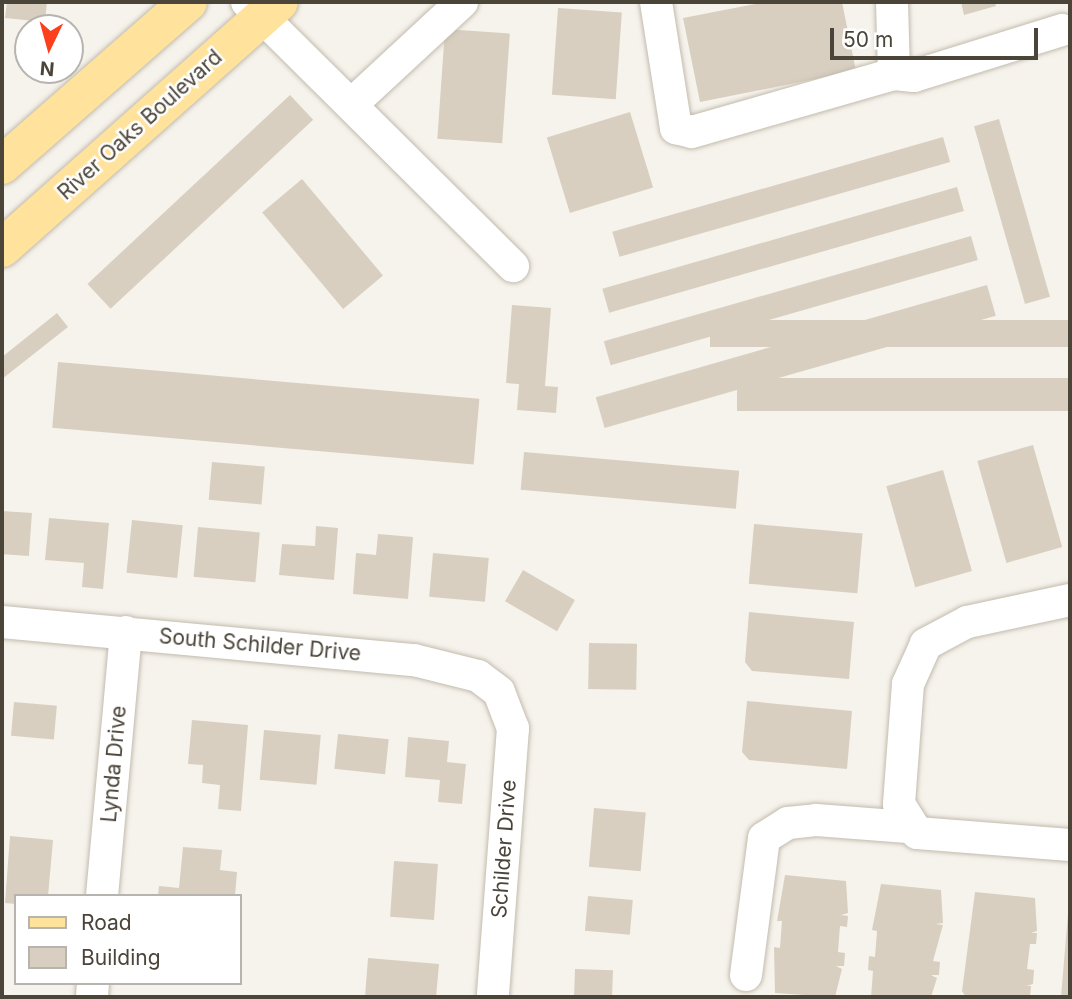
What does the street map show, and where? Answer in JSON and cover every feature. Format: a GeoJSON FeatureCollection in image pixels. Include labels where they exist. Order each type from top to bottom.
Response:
{"type":"FeatureCollection","features":[{"type":"Feature","properties":{"kind":"main road"},"geometry":{"type":"LineString","coordinates":[[2,165],[188,2]]}},
{"type":"Feature","properties":{"kind":"main road","name":"River Oaks Boulevard"},"geometry":{"type":"LineString","coordinates":[[2,248],[262,7]]}},
{"type":"Feature","properties":{"kind":"street"},"geometry":{"type":"LineString","coordinates":[[352,104],[462,2]]}},
{"type":"Feature","properties":{"kind":"street"},"geometry":{"type":"LineString","coordinates":[[656,2],[676,128],[691,132],[894,74],[914,76],[1062,30]]}},
{"type":"Feature","properties":{"kind":"street"},"geometry":{"type":"LineString","coordinates":[[891,2],[894,74]]}},
{"type":"Feature","properties":{"kind":"street"},"geometry":{"type":"LineString","coordinates":[[262,7],[352,104],[513,266]]}},
{"type":"Feature","properties":{"kind":"street"},"geometry":{"type":"LineString","coordinates":[[908,827],[900,804],[908,684],[919,654],[942,632],[967,622],[1070,600]]}},
{"type":"Feature","properties":{"kind":"street","name":"South Schilder Drive"},"geometry":{"type":"LineString","coordinates":[[2,622],[415,660],[478,676],[505,701]]}},
{"type":"Feature","properties":{"kind":"street","name":"Lynda Drive"},"geometry":{"type":"LineString","coordinates":[[102,894],[126,632]]}},
{"type":"Feature","properties":{"kind":"street","name":"Schilder Drive"},"geometry":{"type":"LineString","coordinates":[[493,997],[513,728],[505,701]]}},
{"type":"Feature","properties":{"kind":"street"},"geometry":{"type":"LineString","coordinates":[[746,975],[764,838],[788,823],[816,820],[908,827],[917,833],[1070,845]]}},
{"type":"Feature","properties":{"kind":"building"},"geometry":{"type":"Polygon","coordinates":[[[7,2],[47,2],[46,14],[14,14],[14,19],[5,18],[7,2]]]}},
{"type":"Feature","properties":{"kind":"building"},"geometry":{"type":"Polygon","coordinates":[[[765,2],[842,2],[856,71],[700,102],[683,18],[765,2]]]}},
{"type":"Feature","properties":{"kind":"building"},"geometry":{"type":"Polygon","coordinates":[[[961,2],[995,2],[996,6],[964,15],[961,2]]]}},
{"type":"Feature","properties":{"kind":"building"},"geometry":{"type":"Polygon","coordinates":[[[558,8],[622,12],[616,99],[552,95],[558,8]]]}},
{"type":"Feature","properties":{"kind":"building"},"geometry":{"type":"Polygon","coordinates":[[[445,29],[510,34],[502,143],[437,139],[445,29]]]}},
{"type":"Feature","properties":{"kind":"building"},"geometry":{"type":"Polygon","coordinates":[[[290,95],[313,120],[111,309],[87,284],[290,95]]]}},
{"type":"Feature","properties":{"kind":"building"},"geometry":{"type":"Polygon","coordinates":[[[630,112],[653,188],[570,213],[547,137],[630,112]]]}},
{"type":"Feature","properties":{"kind":"building"},"geometry":{"type":"Polygon","coordinates":[[[999,119],[1050,297],[1025,304],[974,126],[999,119]]]}},
{"type":"Feature","properties":{"kind":"building"},"geometry":{"type":"Polygon","coordinates":[[[943,137],[950,162],[619,257],[612,232],[943,137]]]}},
{"type":"Feature","properties":{"kind":"building"},"geometry":{"type":"Polygon","coordinates":[[[302,179],[383,276],[343,309],[262,212],[302,179]]]}},
{"type":"Feature","properties":{"kind":"building"},"geometry":{"type":"Polygon","coordinates":[[[957,187],[964,211],[609,313],[602,289],[957,187]]]}},
{"type":"Feature","properties":{"kind":"building"},"geometry":{"type":"Polygon","coordinates":[[[971,236],[978,260],[611,365],[604,341],[971,236]]]}},
{"type":"Feature","properties":{"kind":"building"},"geometry":{"type":"Polygon","coordinates":[[[987,285],[996,316],[605,428],[596,397],[987,285]]]}},
{"type":"Feature","properties":{"kind":"building"},"geometry":{"type":"Polygon","coordinates":[[[512,305],[551,308],[545,386],[558,387],[556,413],[517,410],[519,384],[506,383],[512,305]]]}},
{"type":"Feature","properties":{"kind":"building"},"geometry":{"type":"Polygon","coordinates":[[[57,313],[68,327],[2,379],[2,357],[57,313]]]}},
{"type":"Feature","properties":{"kind":"building"},"geometry":{"type":"Polygon","coordinates":[[[710,320],[1070,320],[1070,347],[710,347],[710,320]]]}},
{"type":"Feature","properties":{"kind":"building"},"geometry":{"type":"Polygon","coordinates":[[[58,362],[479,399],[474,465],[52,428],[58,362]]]}},
{"type":"Feature","properties":{"kind":"building"},"geometry":{"type":"Polygon","coordinates":[[[737,378],[1070,378],[1070,411],[737,411],[737,378]]]}},
{"type":"Feature","properties":{"kind":"building"},"geometry":{"type":"Polygon","coordinates":[[[1033,445],[1062,547],[1006,563],[977,461],[1033,445]]]}},
{"type":"Feature","properties":{"kind":"building"},"geometry":{"type":"Polygon","coordinates":[[[524,452],[739,471],[736,509],[521,490],[524,452]]]}},
{"type":"Feature","properties":{"kind":"building"},"geometry":{"type":"Polygon","coordinates":[[[212,462],[265,467],[261,504],[209,500],[212,462]]]}},
{"type":"Feature","properties":{"kind":"building"},"geometry":{"type":"Polygon","coordinates":[[[943,470],[972,571],[915,587],[886,486],[943,470]]]}},
{"type":"Feature","properties":{"kind":"building"},"geometry":{"type":"Polygon","coordinates":[[[2,511],[32,513],[29,556],[2,554],[2,511]]]}},
{"type":"Feature","properties":{"kind":"building"},"geometry":{"type":"Polygon","coordinates":[[[49,518],[109,523],[103,589],[82,587],[84,563],[45,560],[49,518]]]}},
{"type":"Feature","properties":{"kind":"building"},"geometry":{"type":"Polygon","coordinates":[[[132,520],[183,525],[177,578],[126,573],[132,520]]]}},
{"type":"Feature","properties":{"kind":"building"},"geometry":{"type":"Polygon","coordinates":[[[754,524],[863,533],[857,593],[749,584],[754,524]]]}},
{"type":"Feature","properties":{"kind":"building"},"geometry":{"type":"Polygon","coordinates":[[[316,526],[338,528],[334,580],[279,575],[282,544],[315,546],[316,526]]]}},
{"type":"Feature","properties":{"kind":"building"},"geometry":{"type":"Polygon","coordinates":[[[198,527],[260,532],[255,582],[194,577],[198,527]]]}},
{"type":"Feature","properties":{"kind":"building"},"geometry":{"type":"Polygon","coordinates":[[[378,534],[413,537],[408,599],[353,594],[356,553],[376,555],[378,534]]]}},
{"type":"Feature","properties":{"kind":"building"},"geometry":{"type":"Polygon","coordinates":[[[433,553],[489,558],[485,602],[429,597],[433,553]]]}},
{"type":"Feature","properties":{"kind":"building"},"geometry":{"type":"Polygon","coordinates":[[[523,570],[575,600],[557,631],[505,601],[523,570]]]}},
{"type":"Feature","properties":{"kind":"building"},"geometry":{"type":"Polygon","coordinates":[[[749,612],[854,622],[849,679],[752,671],[745,662],[749,612]]]}},
{"type":"Feature","properties":{"kind":"building"},"geometry":{"type":"Polygon","coordinates":[[[589,643],[637,644],[636,690],[588,689],[589,643]]]}},
{"type":"Feature","properties":{"kind":"building"},"geometry":{"type":"Polygon","coordinates":[[[747,701],[852,711],[847,769],[749,760],[742,752],[747,701]]]}},
{"type":"Feature","properties":{"kind":"building"},"geometry":{"type":"Polygon","coordinates":[[[14,702],[57,706],[54,740],[11,736],[14,702]]]}},
{"type":"Feature","properties":{"kind":"building"},"geometry":{"type":"Polygon","coordinates":[[[192,720],[248,725],[241,811],[218,809],[220,785],[202,783],[203,765],[188,764],[192,720]]]}},
{"type":"Feature","properties":{"kind":"building"},"geometry":{"type":"Polygon","coordinates":[[[264,730],[321,735],[316,785],[260,780],[264,730]]]}},
{"type":"Feature","properties":{"kind":"building"},"geometry":{"type":"Polygon","coordinates":[[[338,734],[389,739],[385,774],[334,769],[338,734]]]}},
{"type":"Feature","properties":{"kind":"building"},"geometry":{"type":"Polygon","coordinates":[[[408,737],[449,741],[447,762],[466,764],[462,804],[438,802],[440,780],[405,777],[408,737]]]}},
{"type":"Feature","properties":{"kind":"building"},"geometry":{"type":"Polygon","coordinates":[[[594,808],[646,813],[641,871],[589,867],[594,808]]]}},
{"type":"Feature","properties":{"kind":"building"},"geometry":{"type":"Polygon","coordinates":[[[10,836],[53,840],[48,894],[14,894],[14,904],[5,903],[10,836]]]}},
{"type":"Feature","properties":{"kind":"building"},"geometry":{"type":"Polygon","coordinates":[[[183,847],[222,850],[220,870],[237,872],[235,894],[158,894],[159,886],[179,888],[183,847]]]}},
{"type":"Feature","properties":{"kind":"building"},"geometry":{"type":"Polygon","coordinates":[[[394,861],[438,864],[434,920],[390,917],[394,861]]]}},
{"type":"Feature","properties":{"kind":"building"},"geometry":{"type":"Polygon","coordinates":[[[785,875],[846,881],[848,913],[841,915],[848,916],[847,927],[840,926],[838,952],[845,953],[844,966],[836,966],[842,969],[835,997],[775,993],[774,947],[780,948],[782,921],[777,921],[785,875]]]}},
{"type":"Feature","properties":{"kind":"building"},"geometry":{"type":"Polygon","coordinates":[[[881,884],[941,890],[943,923],[936,924],[943,925],[933,961],[940,962],[939,975],[931,975],[937,978],[931,997],[871,997],[873,971],[868,970],[869,956],[875,957],[877,931],[872,930],[881,884]]]}},
{"type":"Feature","properties":{"kind":"building"},"geometry":{"type":"Polygon","coordinates":[[[975,892],[1035,898],[1037,931],[1031,933],[1037,933],[1036,944],[1030,944],[1027,969],[1034,970],[1033,984],[1026,986],[1031,986],[1030,997],[966,997],[962,991],[975,892]]]}},
{"type":"Feature","properties":{"kind":"building"},"geometry":{"type":"Polygon","coordinates":[[[588,896],[633,900],[630,935],[585,931],[588,896]]]}},
{"type":"Feature","properties":{"kind":"building"},"geometry":{"type":"Polygon","coordinates":[[[1068,914],[1070,997],[1061,997],[1068,914]]]}},
{"type":"Feature","properties":{"kind":"building"},"geometry":{"type":"Polygon","coordinates":[[[368,958],[439,964],[436,997],[365,997],[368,958]]]}},
{"type":"Feature","properties":{"kind":"building"},"geometry":{"type":"Polygon","coordinates":[[[575,969],[613,970],[612,997],[574,997],[575,969]]]}}]}
